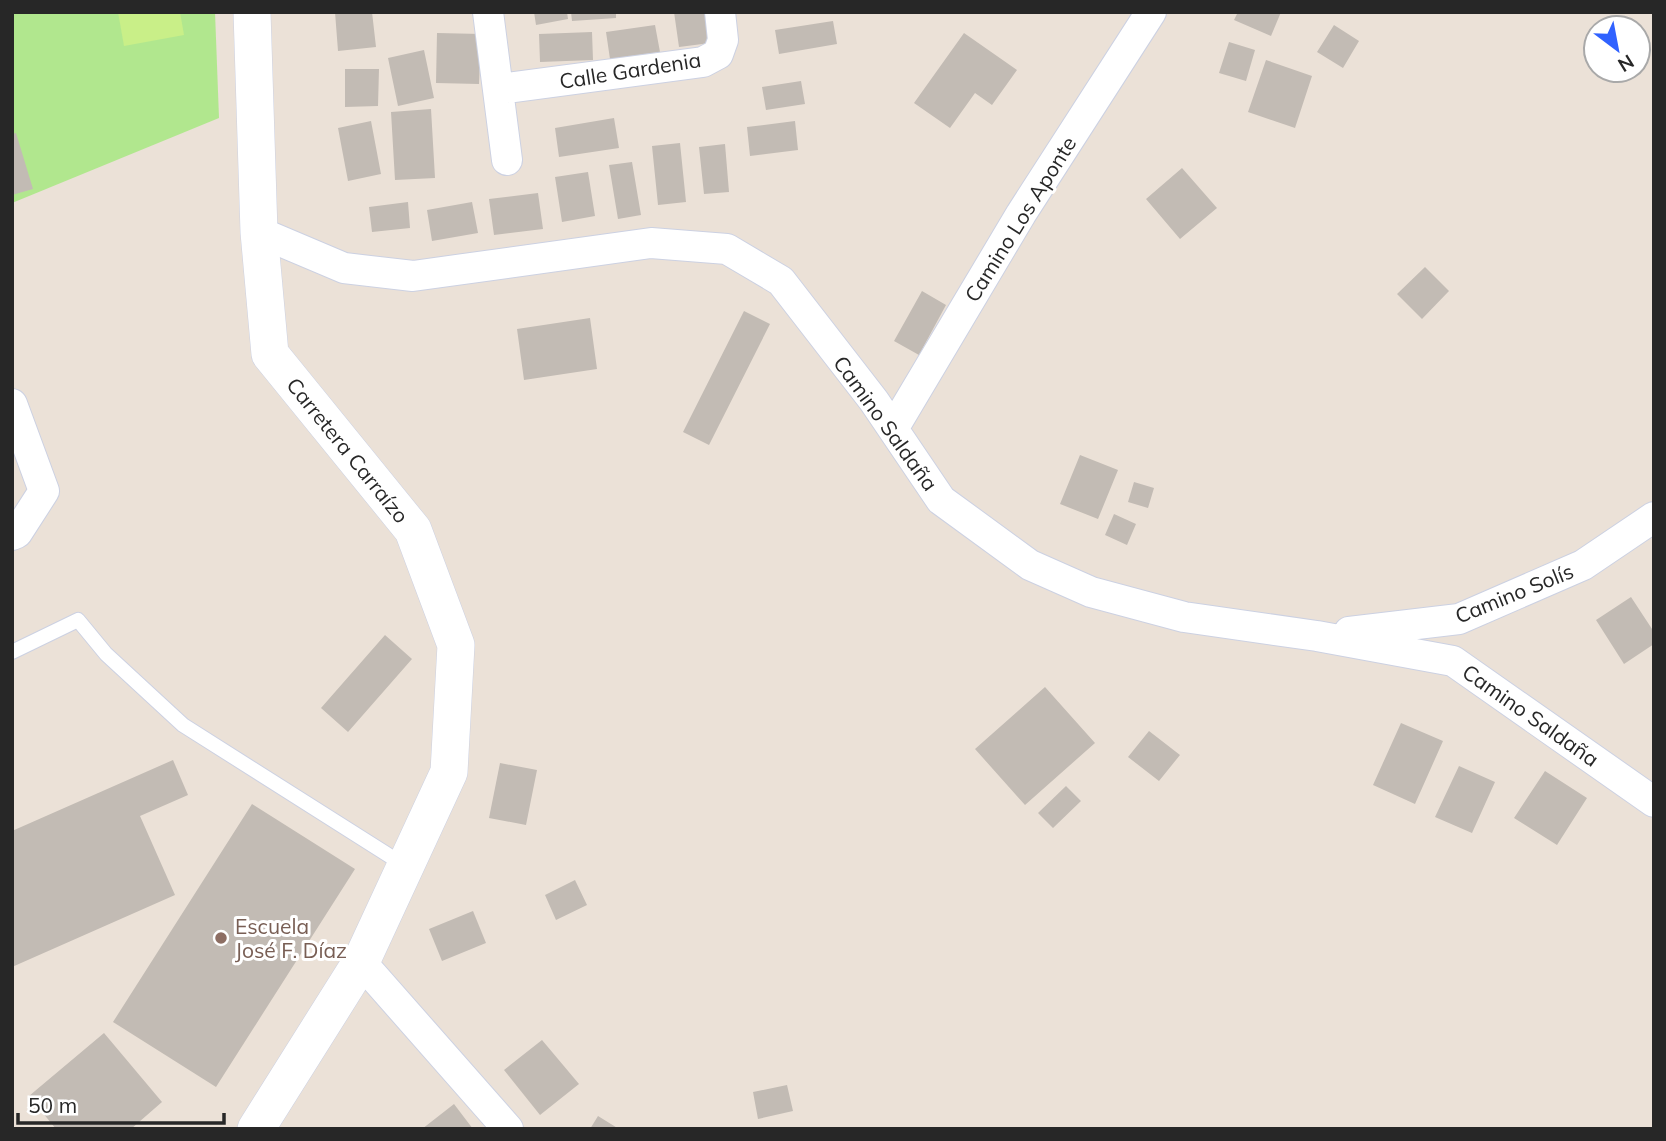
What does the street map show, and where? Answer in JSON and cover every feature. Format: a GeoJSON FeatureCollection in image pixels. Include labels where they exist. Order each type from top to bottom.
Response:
{"type":"FeatureCollection","features":[{"type":"Feature","properties":{"kind":"street","name":"Carretera Carraízo"},"geometry":{"type":"LineString","coordinates":[[252,12],[259,232],[270,354],[413,530],[456,645],[449,772],[361,962],[256,1129]]}},
{"type":"Feature","properties":{"kind":"street"},"geometry":{"type":"LineString","coordinates":[[488,12],[508,160]]}},
{"type":"Feature","properties":{"kind":"street","name":"Calle Gardenia"},"geometry":{"type":"LineString","coordinates":[[499,89],[703,62],[718,54],[723,40],[720,12]]}},
{"type":"Feature","properties":{"kind":"street","name":"Camino Los Aponte"},"geometry":{"type":"LineString","coordinates":[[893,429],[1021,214],[1151,12]]}},
{"type":"Feature","properties":{"kind":"street","name":"Camino Saldaña"},"geometry":{"type":"LineString","coordinates":[[259,232],[344,268],[413,276],[650,243],[727,249],[780,281],[893,429],[942,500],[1030,565],[1091,592],[1184,617],[1318,636],[1453,661],[1654,802]]}},
{"type":"Feature","properties":{"kind":"street"},"geometry":{"type":"LineString","coordinates":[[12,404],[44,491],[14,534]]}},
{"type":"Feature","properties":{"kind":"street","name":"Camino Solís"},"geometry":{"type":"LineString","coordinates":[[1318,636],[1459,619],[1583,565],[1654,517]]}},
{"type":"Feature","properties":{"kind":"street"},"geometry":{"type":"LineString","coordinates":[[361,962],[508,1129]]}},
{"type":"Feature","properties":{"kind":"lane"},"geometry":{"type":"LineString","coordinates":[[12,652],[78,620],[106,654],[183,725],[406,866]]}},
{"type":"Feature","properties":{"kind":"green space"},"geometry":{"type":"Polygon","coordinates":[[[12,12],[215,12],[219,118],[12,203],[12,12]]]}},
{"type":"Feature","properties":{"kind":"green space"},"geometry":{"type":"Polygon","coordinates":[[[118,12],[180,12],[184,35],[124,46],[118,12]]]}},
{"type":"Feature","properties":{"kind":"building"},"geometry":{"type":"Polygon","coordinates":[[[335,12],[372,12],[376,47],[338,51],[335,12]]]}},
{"type":"Feature","properties":{"kind":"building"},"geometry":{"type":"Polygon","coordinates":[[[534,12],[567,12],[568,19],[536,25],[534,12]]]}},
{"type":"Feature","properties":{"kind":"building"},"geometry":{"type":"Polygon","coordinates":[[[571,12],[616,12],[616,18],[572,21],[571,12]]]}},
{"type":"Feature","properties":{"kind":"building"},"geometry":{"type":"Polygon","coordinates":[[[674,12],[705,12],[710,43],[679,47],[674,12]]]}},
{"type":"Feature","properties":{"kind":"building"},"geometry":{"type":"Polygon","coordinates":[[[1238,12],[1281,12],[1271,36],[1234,20],[1238,12]]]}},
{"type":"Feature","properties":{"kind":"building"},"geometry":{"type":"Polygon","coordinates":[[[833,21],[837,44],[779,54],[775,30],[833,21]]]}},
{"type":"Feature","properties":{"kind":"building"},"geometry":{"type":"Polygon","coordinates":[[[655,25],[660,52],[610,59],[606,32],[655,25]]]}},
{"type":"Feature","properties":{"kind":"building"},"geometry":{"type":"Polygon","coordinates":[[[1334,25],[1359,41],[1343,68],[1317,52],[1334,25]]]}},
{"type":"Feature","properties":{"kind":"building"},"geometry":{"type":"Polygon","coordinates":[[[592,32],[593,60],[540,62],[539,34],[592,32]]]}},
{"type":"Feature","properties":{"kind":"building"},"geometry":{"type":"Polygon","coordinates":[[[437,33],[481,34],[479,84],[436,83],[437,33]]]}},
{"type":"Feature","properties":{"kind":"building"},"geometry":{"type":"Polygon","coordinates":[[[964,33],[1017,70],[992,105],[975,93],[950,128],[914,103],[964,33]]]}},
{"type":"Feature","properties":{"kind":"building"},"geometry":{"type":"Polygon","coordinates":[[[1229,42],[1255,50],[1246,81],[1219,73],[1229,42]]]}},
{"type":"Feature","properties":{"kind":"building"},"geometry":{"type":"Polygon","coordinates":[[[424,50],[434,98],[398,106],[388,58],[424,50]]]}},
{"type":"Feature","properties":{"kind":"building"},"geometry":{"type":"Polygon","coordinates":[[[1266,60],[1312,76],[1295,128],[1248,112],[1266,60]]]}},
{"type":"Feature","properties":{"kind":"building"},"geometry":{"type":"Polygon","coordinates":[[[345,69],[379,69],[378,106],[345,107],[345,69]]]}},
{"type":"Feature","properties":{"kind":"building"},"geometry":{"type":"Polygon","coordinates":[[[801,81],[805,104],[766,110],[762,87],[801,81]]]}},
{"type":"Feature","properties":{"kind":"building"},"geometry":{"type":"Polygon","coordinates":[[[431,109],[435,178],[395,180],[391,112],[431,109]]]}},
{"type":"Feature","properties":{"kind":"building"},"geometry":{"type":"Polygon","coordinates":[[[614,118],[619,148],[559,157],[555,128],[614,118]]]}},
{"type":"Feature","properties":{"kind":"building"},"geometry":{"type":"Polygon","coordinates":[[[371,121],[381,174],[348,181],[338,128],[371,121]]]}},
{"type":"Feature","properties":{"kind":"building"},"geometry":{"type":"Polygon","coordinates":[[[795,121],[798,150],[750,156],[747,127],[795,121]]]}},
{"type":"Feature","properties":{"kind":"building"},"geometry":{"type":"Polygon","coordinates":[[[16,133],[33,189],[12,195],[12,134],[16,133]]]}},
{"type":"Feature","properties":{"kind":"building"},"geometry":{"type":"Polygon","coordinates":[[[680,143],[686,202],[658,205],[652,146],[680,143]]]}},
{"type":"Feature","properties":{"kind":"building"},"geometry":{"type":"Polygon","coordinates":[[[725,144],[729,192],[704,194],[699,147],[725,144]]]}},
{"type":"Feature","properties":{"kind":"building"},"geometry":{"type":"Polygon","coordinates":[[[632,162],[641,215],[618,219],[609,165],[632,162]]]}},
{"type":"Feature","properties":{"kind":"building"},"geometry":{"type":"Polygon","coordinates":[[[1182,168],[1217,208],[1180,239],[1146,199],[1182,168]]]}},
{"type":"Feature","properties":{"kind":"building"},"geometry":{"type":"Polygon","coordinates":[[[588,172],[595,216],[562,222],[555,177],[588,172]]]}},
{"type":"Feature","properties":{"kind":"building"},"geometry":{"type":"Polygon","coordinates":[[[538,193],[543,229],[494,235],[489,199],[538,193]]]}},
{"type":"Feature","properties":{"kind":"building"},"geometry":{"type":"Polygon","coordinates":[[[408,202],[410,228],[372,232],[369,207],[408,202]]]}},
{"type":"Feature","properties":{"kind":"building"},"geometry":{"type":"Polygon","coordinates":[[[472,202],[478,233],[432,241],[427,210],[472,202]]]}},
{"type":"Feature","properties":{"kind":"building"},"geometry":{"type":"Polygon","coordinates":[[[1425,267],[1449,291],[1422,319],[1397,294],[1425,267]]]}},
{"type":"Feature","properties":{"kind":"building"},"geometry":{"type":"Polygon","coordinates":[[[922,291],[946,305],[919,355],[894,341],[922,291]]]}},
{"type":"Feature","properties":{"kind":"building"},"geometry":{"type":"Polygon","coordinates":[[[744,311],[770,324],[709,445],[683,432],[744,311]]]}},
{"type":"Feature","properties":{"kind":"building"},"geometry":{"type":"Polygon","coordinates":[[[590,318],[597,369],[524,380],[517,329],[590,318]]]}},
{"type":"Feature","properties":{"kind":"building"},"geometry":{"type":"Polygon","coordinates":[[[1080,455],[1118,470],[1098,519],[1060,504],[1080,455]]]}},
{"type":"Feature","properties":{"kind":"building"},"geometry":{"type":"Polygon","coordinates":[[[1134,482],[1154,488],[1148,508],[1128,502],[1134,482]]]}},
{"type":"Feature","properties":{"kind":"building"},"geometry":{"type":"Polygon","coordinates":[[[1114,514],[1136,524],[1127,545],[1105,535],[1114,514]]]}},
{"type":"Feature","properties":{"kind":"building"},"geometry":{"type":"Polygon","coordinates":[[[1631,597],[1654,632],[1654,644],[1624,664],[1596,620],[1631,597]]]}},
{"type":"Feature","properties":{"kind":"building"},"geometry":{"type":"Polygon","coordinates":[[[385,635],[412,659],[348,732],[321,708],[385,635]]]}},
{"type":"Feature","properties":{"kind":"building"},"geometry":{"type":"Polygon","coordinates":[[[1045,687],[1095,743],[1025,805],[975,749],[1045,687]]]}},
{"type":"Feature","properties":{"kind":"building"},"geometry":{"type":"Polygon","coordinates":[[[1401,723],[1443,741],[1415,804],[1373,785],[1401,723]]]}},
{"type":"Feature","properties":{"kind":"building"},"geometry":{"type":"Polygon","coordinates":[[[1149,731],[1180,755],[1159,781],[1128,757],[1149,731]]]}},
{"type":"Feature","properties":{"kind":"building"},"geometry":{"type":"Polygon","coordinates":[[[173,760],[188,795],[140,816],[175,895],[12,967],[12,831],[173,760]]]}},
{"type":"Feature","properties":{"kind":"building"},"geometry":{"type":"Polygon","coordinates":[[[500,763],[537,770],[526,825],[489,818],[500,763]]]}},
{"type":"Feature","properties":{"kind":"building"},"geometry":{"type":"Polygon","coordinates":[[[1459,766],[1495,782],[1472,833],[1435,817],[1459,766]]]}},
{"type":"Feature","properties":{"kind":"building"},"geometry":{"type":"Polygon","coordinates":[[[1545,771],[1587,798],[1557,845],[1514,818],[1545,771]]]}},
{"type":"Feature","properties":{"kind":"building"},"geometry":{"type":"Polygon","coordinates":[[[1066,786],[1081,801],[1053,828],[1038,813],[1066,786]]]}},
{"type":"Feature","properties":{"kind":"building"},"geometry":{"type":"Polygon","coordinates":[[[252,804],[355,869],[216,1087],[113,1022],[252,804]]]}},
{"type":"Feature","properties":{"kind":"building"},"geometry":{"type":"Polygon","coordinates":[[[575,880],[587,905],[556,920],[545,895],[575,880]]]}},
{"type":"Feature","properties":{"kind":"building"},"geometry":{"type":"Polygon","coordinates":[[[473,911],[486,943],[442,961],[429,929],[473,911]]]}},
{"type":"Feature","properties":{"kind":"building"},"geometry":{"type":"Polygon","coordinates":[[[104,1033],[162,1102],[131,1129],[56,1129],[29,1096],[104,1033]]]}},
{"type":"Feature","properties":{"kind":"building"},"geometry":{"type":"Polygon","coordinates":[[[542,1040],[579,1084],[540,1115],[504,1070],[542,1040]]]}},
{"type":"Feature","properties":{"kind":"building"},"geometry":{"type":"Polygon","coordinates":[[[787,1085],[793,1111],[758,1119],[753,1092],[787,1085]]]}},
{"type":"Feature","properties":{"kind":"building"},"geometry":{"type":"Polygon","coordinates":[[[454,1104],[473,1129],[422,1129],[454,1104]]]}},
{"type":"Feature","properties":{"kind":"building"},"geometry":{"type":"Polygon","coordinates":[[[598,1116],[619,1129],[590,1129],[598,1116]]]}},
{"type":"Feature","properties":{"kind":"place","name":"Escuela José F. Díaz"},"geometry":{"type":"Point","coordinates":[221,938]}}]}
